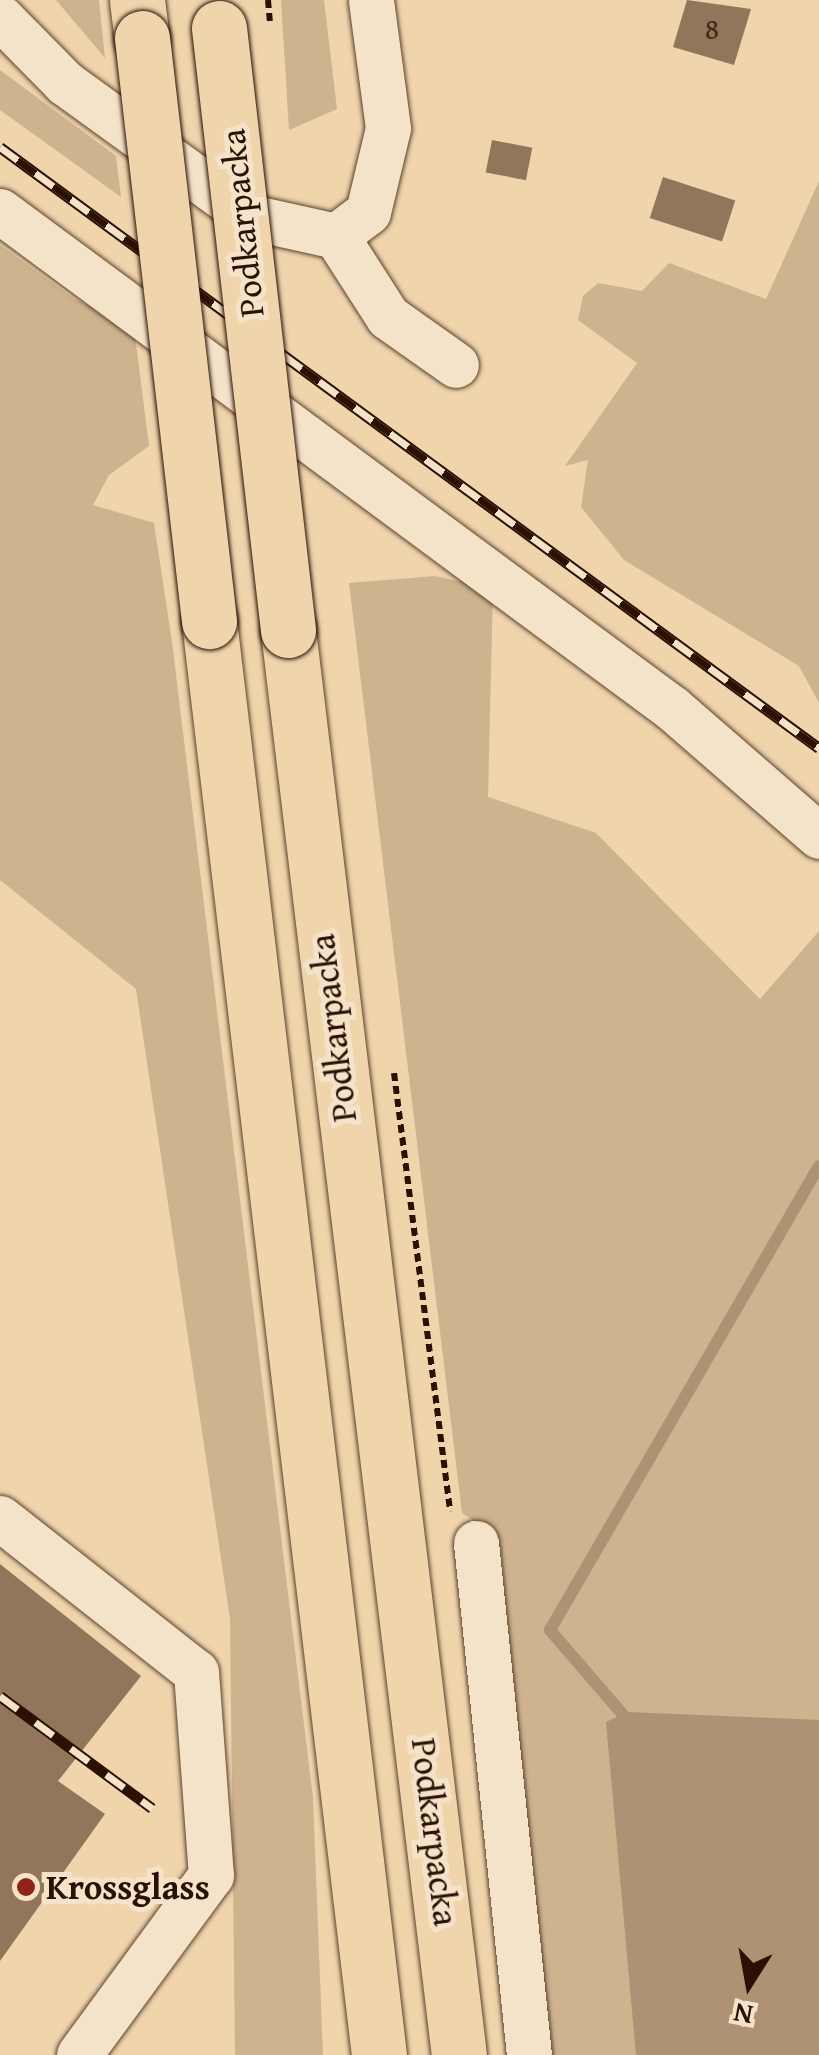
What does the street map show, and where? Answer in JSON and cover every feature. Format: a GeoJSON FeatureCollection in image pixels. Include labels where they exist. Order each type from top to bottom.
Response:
{"type":"FeatureCollection","features":[{"type":"Feature","properties":{"kind":"main road","name":"Podkarpacka"},"geometry":{"type":"LineString","coordinates":[[218,14],[459,2055]]}},
{"type":"Feature","properties":{"kind":"main road","name":"Podkarpacka"},"geometry":{"type":"LineString","coordinates":[[140,19],[379,2055]]}},
{"type":"Feature","properties":{"kind":"street"},"geometry":{"type":"LineString","coordinates":[[336,236],[368,212],[388,128],[371,0]]}},
{"type":"Feature","properties":{"kind":"street"},"geometry":{"type":"LineString","coordinates":[[0,17],[65,83],[250,217],[336,236],[388,317],[456,365]]}},
{"type":"Feature","properties":{"kind":"street"},"geometry":{"type":"LineString","coordinates":[[0,210],[672,708],[819,836]]}},
{"type":"Feature","properties":{"kind":"street"},"geometry":{"type":"LineString","coordinates":[[0,1518],[196,1672],[211,1874],[79,2055]]}},
{"type":"Feature","properties":{"kind":"street"},"geometry":{"type":"LineString","coordinates":[[464,1536],[530,2055]]}},
{"type":"Feature","properties":{"kind":"path"},"geometry":{"type":"LineString","coordinates":[[393,1065],[464,1536]]}},
{"type":"Feature","properties":{"kind":"shaded area"},"geometry":{"type":"Polygon","coordinates":[[[56,0],[99,0],[105,58],[56,0]]]}},
{"type":"Feature","properties":{"kind":"shaded area"},"geometry":{"type":"Polygon","coordinates":[[[281,0],[324,0],[337,109],[289,130],[281,0]]]}},
{"type":"Feature","properties":{"kind":"shaded area"},"geometry":{"type":"Polygon","coordinates":[[[0,70],[116,156],[121,197],[0,110],[0,70]]]}},
{"type":"Feature","properties":{"kind":"shaded area"},"geometry":{"type":"Polygon","coordinates":[[[819,181],[819,703],[799,666],[624,560],[581,507],[588,460],[565,466],[637,363],[578,320],[583,296],[598,283],[642,291],[669,263],[766,299],[819,181]]]}},
{"type":"Feature","properties":{"kind":"shaded area"},"geometry":{"type":"Polygon","coordinates":[[[0,245],[73,298],[134,328],[149,446],[109,475],[93,505],[154,523],[172,642],[313,1798],[323,2055],[235,2055],[230,1619],[136,989],[0,880],[0,245]]]}},
{"type":"Feature","properties":{"kind":"shaded area"},"geometry":{"type":"Polygon","coordinates":[[[435,576],[493,589],[488,797],[596,833],[760,999],[819,931],[819,2055],[537,2055],[488,1530],[462,1513],[349,583],[435,576]]]}},
{"type":"Feature","properties":{"kind":"shaded area"},"geometry":{"type":"Polygon","coordinates":[[[628,1712],[819,1720],[819,2055],[636,2055],[606,1722],[628,1712]]]}},
{"type":"Feature","properties":{"kind":"building"},"geometry":{"type":"Polygon","coordinates":[[[687,0],[751,9],[734,65],[673,47],[687,0]]]}},
{"type":"Feature","properties":{"kind":"building"},"geometry":{"type":"Polygon","coordinates":[[[492,140],[532,148],[526,180],[486,172],[492,140]]]}},
{"type":"Feature","properties":{"kind":"building"},"geometry":{"type":"Polygon","coordinates":[[[663,177],[735,200],[722,241],[650,218],[663,177]]]}},
{"type":"Feature","properties":{"kind":"building"},"geometry":{"type":"Polygon","coordinates":[[[0,1564],[141,1676],[58,1781],[105,1814],[0,1961],[0,1564]]]}},
{"type":"Feature","properties":{"kind":"waterway"},"geometry":{"type":"LineString","coordinates":[[631,1724],[550,1630],[819,1166]]}},
{"type":"Feature","properties":{"kind":"railway"},"geometry":{"type":"LineString","coordinates":[[0,147],[819,748]]}},
{"type":"Feature","properties":{"kind":"railway"},"geometry":{"type":"LineString","coordinates":[[0,1696],[152,1808]]}},
{"type":"Feature","properties":{"kind":"place","name":"Krossglass"},"geometry":{"type":"Point","coordinates":[26,1887]}}]}
